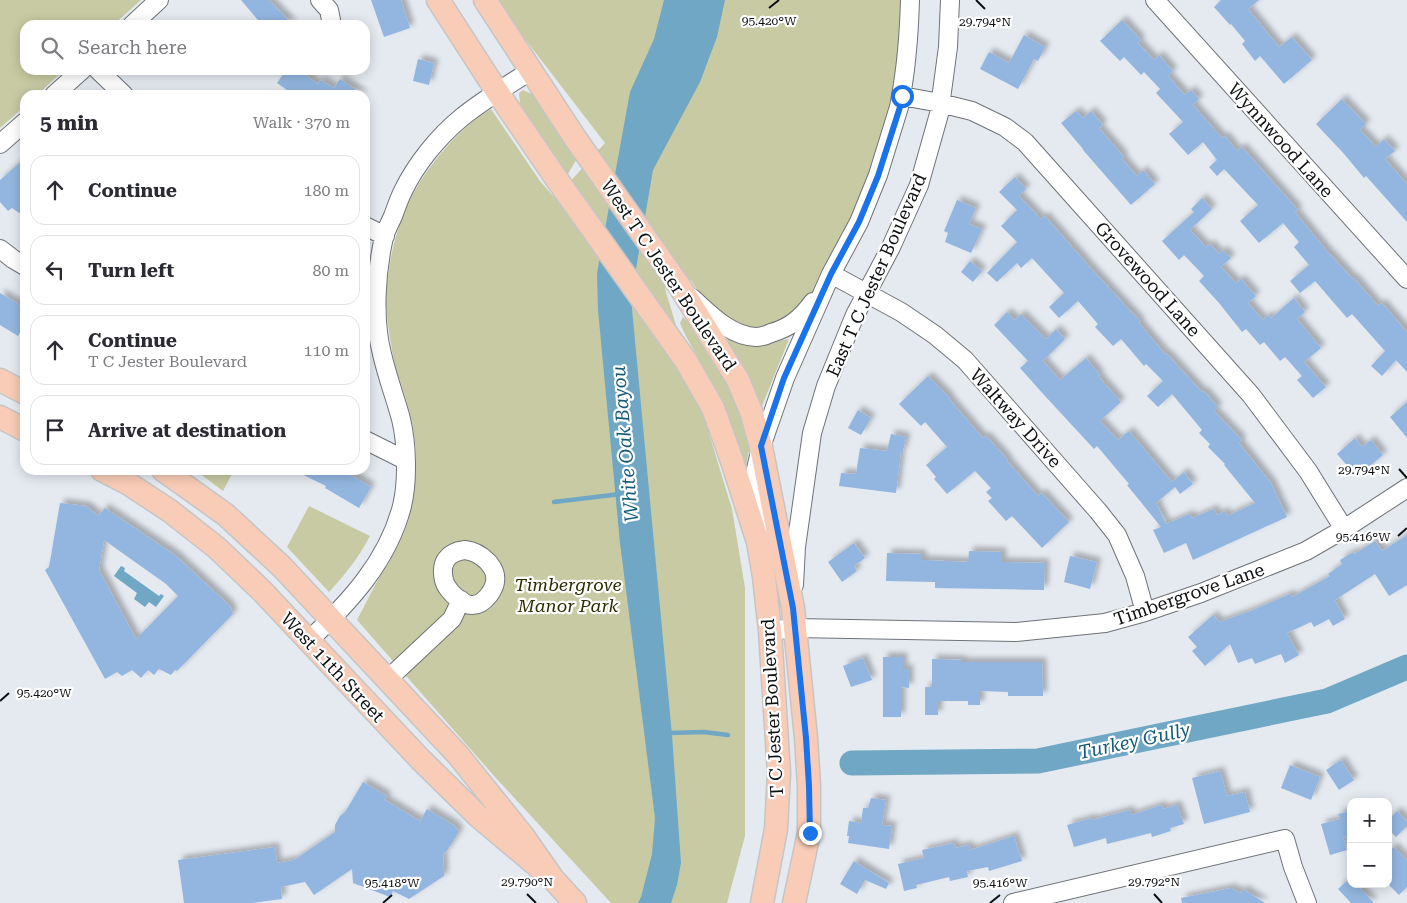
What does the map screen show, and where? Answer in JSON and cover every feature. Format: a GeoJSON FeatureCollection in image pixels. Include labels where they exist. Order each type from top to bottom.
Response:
{"type":"FeatureCollection","features":[{"type":"Feature","properties":{"kind":"main road","name":"West T C Jester Boulevard"},"geometry":{"type":"LineString","coordinates":[[438,0],[558,181],[686,361],[713,408],[746,501],[758,542]]}},
{"type":"Feature","properties":{"kind":"main road","name":"West T C Jester Boulevard"},"geometry":{"type":"LineString","coordinates":[[485,0],[530,71],[680,287],[738,380],[752,414],[761,446],[794,618]]}},
{"type":"Feature","properties":{"kind":"main road"},"geometry":{"type":"LineString","coordinates":[[0,380],[20,390]]}},
{"type":"Feature","properties":{"kind":"main road"},"geometry":{"type":"LineString","coordinates":[[0,417],[20,427]]}},
{"type":"Feature","properties":{"kind":"main road","name":"West 11th Street"},"geometry":{"type":"LineString","coordinates":[[111,475],[170,511],[217,548],[262,591],[420,759],[478,816],[553,878]]}},
{"type":"Feature","properties":{"kind":"main road","name":"West 11th Street"},"geometry":{"type":"LineString","coordinates":[[170,475],[226,514],[282,567],[458,755],[553,878],[574,901]]}},
{"type":"Feature","properties":{"kind":"main road","name":"T C Jester Boulevard"},"geometry":{"type":"LineString","coordinates":[[758,542],[770,631],[779,774],[776,829],[762,903]]}},
{"type":"Feature","properties":{"kind":"main road","name":"T C Jester Boulevard"},"geometry":{"type":"LineString","coordinates":[[794,618],[806,738],[810,833],[794,903]]}},
{"type":"Feature","properties":{"kind":"street"},"geometry":{"type":"LineString","coordinates":[[137,20],[159,0]]}},
{"type":"Feature","properties":{"kind":"street"},"geometry":{"type":"LineString","coordinates":[[320,0],[329,10],[331,20]]}},
{"type":"Feature","properties":{"kind":"street"},"geometry":{"type":"LineString","coordinates":[[758,542],[758,497],[754,478],[761,446],[784,378],[831,274],[859,222],[878,176],[902,96],[910,0]]}},
{"type":"Feature","properties":{"kind":"street","name":"East T C Jester Boulevard"},"geometry":{"type":"LineString","coordinates":[[794,618],[796,547],[812,434],[826,386],[854,315],[892,247],[919,185],[940,103],[948,47],[950,0]]}},
{"type":"Feature","properties":{"kind":"street","name":"Wynnwood Lane"},"geometry":{"type":"LineString","coordinates":[[1155,0],[1407,279]]}},
{"type":"Feature","properties":{"kind":"street"},"geometry":{"type":"LineString","coordinates":[[308,641],[331,620],[366,580],[388,544],[402,506],[406,478],[401,420],[381,351],[376,319],[378,276],[385,236],[403,192],[420,162],[443,135],[461,118],[530,71]]}},
{"type":"Feature","properties":{"kind":"street"},"geometry":{"type":"LineString","coordinates":[[60,90],[76,75]]}},
{"type":"Feature","properties":{"kind":"street"},"geometry":{"type":"LineString","coordinates":[[103,75],[119,90]]}},
{"type":"Feature","properties":{"kind":"street","name":"Grovewood Lane"},"geometry":{"type":"LineString","coordinates":[[902,96],[972,111],[1005,127],[1025,142],[1252,394],[1308,471],[1344,529]]}},
{"type":"Feature","properties":{"kind":"street"},"geometry":{"type":"LineString","coordinates":[[0,144],[20,126]]}},
{"type":"Feature","properties":{"kind":"street"},"geometry":{"type":"LineString","coordinates":[[370,228],[385,236]]}},
{"type":"Feature","properties":{"kind":"street"},"geometry":{"type":"LineString","coordinates":[[0,249],[20,263]]}},
{"type":"Feature","properties":{"kind":"street"},"geometry":{"type":"LineString","coordinates":[[680,287],[720,322],[743,334],[758,337],[784,330],[805,313],[831,274]]}},
{"type":"Feature","properties":{"kind":"street","name":"Waltway Drive"},"geometry":{"type":"LineString","coordinates":[[831,274],[901,312],[935,335],[965,360],[1117,535],[1135,576],[1146,612]]}},
{"type":"Feature","properties":{"kind":"street"},"geometry":{"type":"LineString","coordinates":[[370,442],[405,460]]}},
{"type":"Feature","properties":{"kind":"street","name":"Timbergrove Lane"},"geometry":{"type":"LineString","coordinates":[[770,631],[794,618],[1016,632],[1105,623],[1202,594],[1306,551],[1407,488]]}},
{"type":"Feature","properties":{"kind":"street"},"geometry":{"type":"LineString","coordinates":[[388,680],[452,619],[460,600]]}},
{"type":"Feature","properties":{"kind":"street"},"geometry":{"type":"LineString","coordinates":[[1013,903],[1285,838],[1293,867],[1307,903]]}},
{"type":"Feature","properties":{"kind":"green space"},"geometry":{"type":"Polygon","coordinates":[[[0,0],[141,0],[119,20],[20,20],[20,75],[59,75],[42,90],[20,90],[20,110],[0,128],[0,0]]]}},
{"type":"Feature","properties":{"kind":"green space","name":"Timbergrove Manor Park"},"geometry":{"type":"Polygon","coordinates":[[[495,0],[903,0],[897,79],[884,135],[857,208],[805,307],[763,330],[737,327],[702,298],[691,280],[665,289],[732,509],[745,588],[745,836],[727,903],[611,903],[495,777],[357,620],[405,530],[413,495],[416,459],[414,433],[394,362],[386,304],[387,280],[394,243],[413,194],[431,166],[453,140],[491,109],[540,181],[553,196],[558,195],[605,143],[495,0]]]}},
{"type":"Feature","properties":{"kind":"green space"},"geometry":{"type":"Polygon","coordinates":[[[523,90],[538,97],[579,155],[568,174],[523,112],[519,93],[523,90]]]}},
{"type":"Feature","properties":{"kind":"green space"},"geometry":{"type":"Polygon","coordinates":[[[683,317],[721,369],[751,440],[746,466],[715,391],[682,329],[680,323],[683,317]]]}},
{"type":"Feature","properties":{"kind":"green space"},"geometry":{"type":"Polygon","coordinates":[[[728,338],[768,343],[789,339],[760,411],[728,341],[728,338]]]}},
{"type":"Feature","properties":{"kind":"green space"},"geometry":{"type":"Polygon","coordinates":[[[202,475],[231,475],[223,491],[202,475]]]}},
{"type":"Feature","properties":{"kind":"green space"},"geometry":{"type":"Polygon","coordinates":[[[309,506],[370,536],[351,566],[329,592],[287,547],[309,506]]]}},
{"type":"Feature","properties":{"kind":"water","name":"White Oak Bayou"},"geometry":{"type":"Polygon","coordinates":[[[664,0],[725,0],[717,37],[700,82],[653,170],[631,298],[672,735],[681,863],[671,903],[638,903],[652,854],[655,818],[620,543],[598,310],[597,273],[630,92],[654,39],[664,0]]]}},
{"type":"Feature","properties":{"kind":"water"},"geometry":{"type":"Polygon","coordinates":[[[121,566],[125,568],[124,571],[159,596],[161,594],[164,596],[156,607],[149,602],[145,607],[134,599],[137,593],[114,576],[121,566]]]}},
{"type":"Feature","properties":{"kind":"building"},"geometry":{"type":"Polygon","coordinates":[[[241,0],[269,0],[288,20],[258,20],[241,0]]]}},
{"type":"Feature","properties":{"kind":"building"},"geometry":{"type":"Polygon","coordinates":[[[371,0],[401,0],[410,28],[384,37],[371,0]]]}},
{"type":"Feature","properties":{"kind":"building"},"geometry":{"type":"Polygon","coordinates":[[[1221,0],[1259,0],[1248,9],[1279,47],[1292,37],[1312,60],[1284,84],[1260,56],[1255,61],[1242,44],[1245,41],[1214,7],[1221,0]]]}},
{"type":"Feature","properties":{"kind":"building"},"geometry":{"type":"Polygon","coordinates":[[[1122,20],[1141,40],[1138,43],[1154,60],[1159,55],[1173,71],[1168,76],[1185,95],[1191,90],[1199,99],[1193,105],[1222,138],[1225,136],[1237,151],[1242,147],[1298,210],[1295,212],[1326,250],[1378,306],[1382,303],[1407,332],[1407,372],[1396,360],[1382,376],[1371,366],[1385,351],[1352,314],[1347,318],[1315,281],[1300,293],[1290,281],[1309,265],[1294,247],[1299,242],[1283,223],[1259,243],[1240,221],[1258,205],[1224,169],[1217,176],[1209,167],[1217,160],[1203,142],[1188,155],[1169,134],[1183,122],[1156,93],[1160,89],[1144,72],[1141,75],[1124,57],[1120,61],[1100,41],[1122,20]]]}},
{"type":"Feature","properties":{"kind":"building"},"geometry":{"type":"Polygon","coordinates":[[[1024,35],[1045,47],[1038,61],[1034,59],[1018,89],[980,69],[989,52],[1009,63],[1024,35]]]}},
{"type":"Feature","properties":{"kind":"building"},"geometry":{"type":"Polygon","coordinates":[[[418,59],[434,63],[429,85],[413,81],[418,59]]]}},
{"type":"Feature","properties":{"kind":"building"},"geometry":{"type":"Polygon","coordinates":[[[283,75],[305,75],[318,84],[321,80],[334,88],[340,79],[356,90],[287,90],[277,83],[283,75]]]}},
{"type":"Feature","properties":{"kind":"building"},"geometry":{"type":"Polygon","coordinates":[[[1342,99],[1366,124],[1360,130],[1376,147],[1384,139],[1395,151],[1385,159],[1407,184],[1407,222],[1366,176],[1364,178],[1316,124],[1342,99]]]}},
{"type":"Feature","properties":{"kind":"building"},"geometry":{"type":"Polygon","coordinates":[[[1076,111],[1083,118],[1091,111],[1103,125],[1099,128],[1124,157],[1122,159],[1137,176],[1143,170],[1155,184],[1131,205],[1061,123],[1076,111]]]}},
{"type":"Feature","properties":{"kind":"building"},"geometry":{"type":"Polygon","coordinates":[[[20,162],[20,214],[12,208],[8,211],[0,202],[0,180],[20,162]]]}},
{"type":"Feature","properties":{"kind":"building"},"geometry":{"type":"Polygon","coordinates":[[[1015,177],[1026,189],[1019,196],[1041,219],[1045,216],[1140,321],[1139,323],[1165,354],[1218,407],[1214,411],[1242,440],[1239,443],[1271,483],[1287,517],[1193,560],[1186,543],[1164,553],[1153,530],[1161,527],[1127,485],[1129,484],[1097,446],[1094,449],[1020,368],[1028,361],[994,325],[1007,312],[1015,320],[1021,314],[1046,339],[1056,329],[1065,339],[1043,361],[1060,380],[1086,358],[1100,375],[1098,376],[1121,402],[1100,421],[1118,440],[1129,431],[1172,482],[1184,472],[1193,484],[1180,494],[1175,487],[1156,503],[1166,524],[1190,514],[1192,518],[1214,509],[1217,515],[1225,511],[1227,516],[1255,503],[1225,464],[1208,447],[1210,444],[1199,433],[1202,430],[1172,394],[1158,407],[1147,396],[1163,381],[1146,364],[1144,366],[1121,339],[1113,346],[1095,327],[1098,324],[1078,301],[1059,318],[1049,307],[1064,293],[1032,258],[1021,268],[1017,263],[997,282],[987,273],[1017,242],[1001,226],[1017,210],[999,192],[1015,177]]]}},
{"type":"Feature","properties":{"kind":"building"},"geometry":{"type":"Polygon","coordinates":[[[1202,198],[1212,209],[1190,230],[1206,247],[1210,244],[1219,254],[1223,250],[1231,258],[1221,267],[1236,283],[1241,279],[1256,296],[1248,303],[1263,320],[1268,315],[1271,318],[1294,298],[1305,312],[1297,319],[1321,348],[1304,362],[1326,387],[1313,398],[1297,380],[1302,376],[1285,357],[1280,361],[1264,342],[1260,345],[1246,329],[1242,332],[1199,281],[1204,276],[1184,255],[1179,260],[1162,241],[1194,212],[1191,209],[1202,198]]]}},
{"type":"Feature","properties":{"kind":"building"},"geometry":{"type":"Polygon","coordinates":[[[957,200],[976,208],[969,224],[982,229],[971,253],[945,242],[948,233],[944,231],[957,200]]]}},
{"type":"Feature","properties":{"kind":"building"},"geometry":{"type":"Polygon","coordinates":[[[970,261],[982,271],[973,282],[961,272],[970,261]]]}},
{"type":"Feature","properties":{"kind":"building"},"geometry":{"type":"Polygon","coordinates":[[[0,293],[20,305],[20,333],[18,336],[0,325],[0,293]]]}},
{"type":"Feature","properties":{"kind":"building"},"geometry":{"type":"Polygon","coordinates":[[[928,376],[950,398],[983,438],[986,436],[1008,460],[1038,496],[1042,493],[1069,522],[1042,548],[1012,516],[1006,521],[988,501],[992,498],[986,492],[991,488],[975,471],[947,494],[934,479],[936,477],[926,465],[947,447],[925,422],[921,426],[899,404],[928,376]]]}},
{"type":"Feature","properties":{"kind":"building"},"geometry":{"type":"Polygon","coordinates":[[[1407,402],[1407,438],[1390,417],[1407,402]]]}},
{"type":"Feature","properties":{"kind":"building"},"geometry":{"type":"Polygon","coordinates":[[[858,410],[871,418],[861,435],[848,428],[858,410]]]}},
{"type":"Feature","properties":{"kind":"building"},"geometry":{"type":"Polygon","coordinates":[[[891,434],[906,437],[903,451],[901,451],[896,493],[839,486],[841,473],[856,474],[860,448],[887,451],[891,434]]]}},
{"type":"Feature","properties":{"kind":"building"},"geometry":{"type":"Polygon","coordinates":[[[1355,438],[1362,447],[1371,440],[1383,455],[1357,477],[1337,454],[1355,438]]]}},
{"type":"Feature","properties":{"kind":"building"},"geometry":{"type":"Polygon","coordinates":[[[303,475],[351,475],[371,487],[359,508],[325,488],[326,486],[303,475]]]}},
{"type":"Feature","properties":{"kind":"building"},"geometry":{"type":"Polygon","coordinates":[[[60,503],[86,506],[98,516],[105,508],[175,555],[230,606],[233,614],[171,675],[159,669],[154,675],[148,670],[141,678],[132,670],[122,676],[117,672],[105,679],[45,570],[49,567],[60,503]],[[104,540],[99,570],[136,639],[178,596],[166,584],[104,540]]]}},
{"type":"Feature","properties":{"kind":"building"},"geometry":{"type":"Polygon","coordinates":[[[1407,535],[1407,585],[1389,596],[1375,574],[1335,600],[1345,619],[1333,626],[1329,619],[1314,627],[1311,622],[1287,633],[1299,655],[1285,663],[1281,654],[1255,664],[1252,658],[1238,663],[1230,644],[1205,666],[1192,651],[1197,647],[1188,637],[1213,615],[1219,622],[1290,594],[1292,597],[1330,576],[1328,574],[1342,564],[1340,560],[1353,552],[1354,554],[1375,541],[1382,551],[1407,535]]]}},
{"type":"Feature","properties":{"kind":"building"},"geometry":{"type":"Polygon","coordinates":[[[854,543],[865,558],[854,566],[857,571],[842,582],[828,562],[854,543]]]}},
{"type":"Feature","properties":{"kind":"building"},"geometry":{"type":"Polygon","coordinates":[[[969,551],[1002,552],[1002,562],[1045,563],[1044,590],[935,588],[935,582],[886,581],[887,553],[922,554],[922,560],[968,562],[969,551]]]}},
{"type":"Feature","properties":{"kind":"building"},"geometry":{"type":"Polygon","coordinates":[[[1070,556],[1097,562],[1090,589],[1064,582],[1070,556]]]}},
{"type":"Feature","properties":{"kind":"building"},"geometry":{"type":"Polygon","coordinates":[[[883,657],[903,657],[903,669],[909,669],[909,688],[901,687],[901,717],[883,717],[883,657]]]}},
{"type":"Feature","properties":{"kind":"building"},"geometry":{"type":"Polygon","coordinates":[[[863,658],[872,680],[851,687],[843,666],[863,658]]]}},
{"type":"Feature","properties":{"kind":"building"},"geometry":{"type":"Polygon","coordinates":[[[932,659],[962,660],[962,662],[1042,662],[1043,696],[1008,696],[1008,692],[980,691],[980,705],[968,705],[968,701],[938,701],[938,715],[925,715],[925,687],[932,687],[932,659]]]}},
{"type":"Feature","properties":{"kind":"building"},"geometry":{"type":"Polygon","coordinates":[[[1341,760],[1354,780],[1339,790],[1326,770],[1341,760]]]}},
{"type":"Feature","properties":{"kind":"building"},"geometry":{"type":"Polygon","coordinates":[[[1290,765],[1320,777],[1311,800],[1281,788],[1290,765]]]}},
{"type":"Feature","properties":{"kind":"building"},"geometry":{"type":"Polygon","coordinates":[[[1220,771],[1227,796],[1245,792],[1250,812],[1204,824],[1192,778],[1220,771]]]}},
{"type":"Feature","properties":{"kind":"building"},"geometry":{"type":"Polygon","coordinates":[[[363,782],[387,796],[385,800],[420,821],[427,809],[455,826],[459,832],[443,854],[444,876],[409,899],[393,891],[390,897],[353,883],[352,869],[314,895],[305,882],[281,887],[282,899],[252,903],[184,903],[178,860],[275,847],[277,863],[294,860],[335,832],[335,825],[340,816],[345,812],[363,782]]]}},
{"type":"Feature","properties":{"kind":"building"},"geometry":{"type":"Polygon","coordinates":[[[871,798],[886,800],[882,825],[892,826],[889,849],[848,843],[849,821],[861,823],[863,808],[868,808],[871,798]]]}},
{"type":"Feature","properties":{"kind":"building"},"geometry":{"type":"Polygon","coordinates":[[[1162,805],[1163,809],[1177,805],[1184,824],[1170,828],[1171,831],[1152,837],[1151,833],[1107,844],[1106,838],[1074,847],[1067,825],[1130,810],[1131,815],[1162,805]]]}},
{"type":"Feature","properties":{"kind":"building"},"geometry":{"type":"Polygon","coordinates":[[[1397,811],[1407,821],[1407,826],[1396,837],[1392,833],[1392,816],[1397,811]]]}},
{"type":"Feature","properties":{"kind":"building"},"geometry":{"type":"Polygon","coordinates":[[[1347,812],[1347,843],[1345,836],[1343,837],[1347,850],[1330,855],[1321,824],[1340,819],[1338,814],[1347,812]]]}},
{"type":"Feature","properties":{"kind":"building"},"geometry":{"type":"Polygon","coordinates":[[[1014,836],[1022,861],[989,871],[988,867],[967,871],[968,877],[950,881],[949,877],[916,885],[917,888],[904,891],[898,864],[924,858],[922,850],[954,843],[955,848],[969,845],[970,850],[1014,836]]]}},
{"type":"Feature","properties":{"kind":"building"},"geometry":{"type":"Polygon","coordinates":[[[1394,847],[1407,860],[1407,887],[1399,895],[1392,888],[1392,849],[1394,847]]]}},
{"type":"Feature","properties":{"kind":"building"},"geometry":{"type":"Polygon","coordinates":[[[854,861],[889,883],[886,889],[865,880],[857,894],[840,884],[854,861]]]}},
{"type":"Feature","properties":{"kind":"building"},"geometry":{"type":"Polygon","coordinates":[[[1347,881],[1347,888],[1360,888],[1374,903],[1351,903],[1338,889],[1347,881]]]}},
{"type":"Feature","properties":{"kind":"building"},"geometry":{"type":"Polygon","coordinates":[[[1231,888],[1241,893],[1243,889],[1265,903],[1182,903],[1181,898],[1231,888]]]}},
{"type":"Feature","properties":{"kind":"waterway","name":"White Oak Bayou"},"geometry":{"type":"LineString","coordinates":[[554,502],[620,494]]}},
{"type":"Feature","properties":{"kind":"waterway","name":"Turkey Gully"},"geometry":{"type":"LineString","coordinates":[[852,763],[1038,761],[1327,701],[1407,667]]}},
{"type":"Feature","properties":{"kind":"waterway"},"geometry":{"type":"LineString","coordinates":[[668,733],[704,732],[728,735]]}},
{"type":"Feature","properties":{"kind":"route"},"geometry":{"type":"LineString","coordinates":[[810,833],[806,738],[793,608],[761,446],[784,378],[831,274],[859,222],[878,176],[902,96]]}}]}
